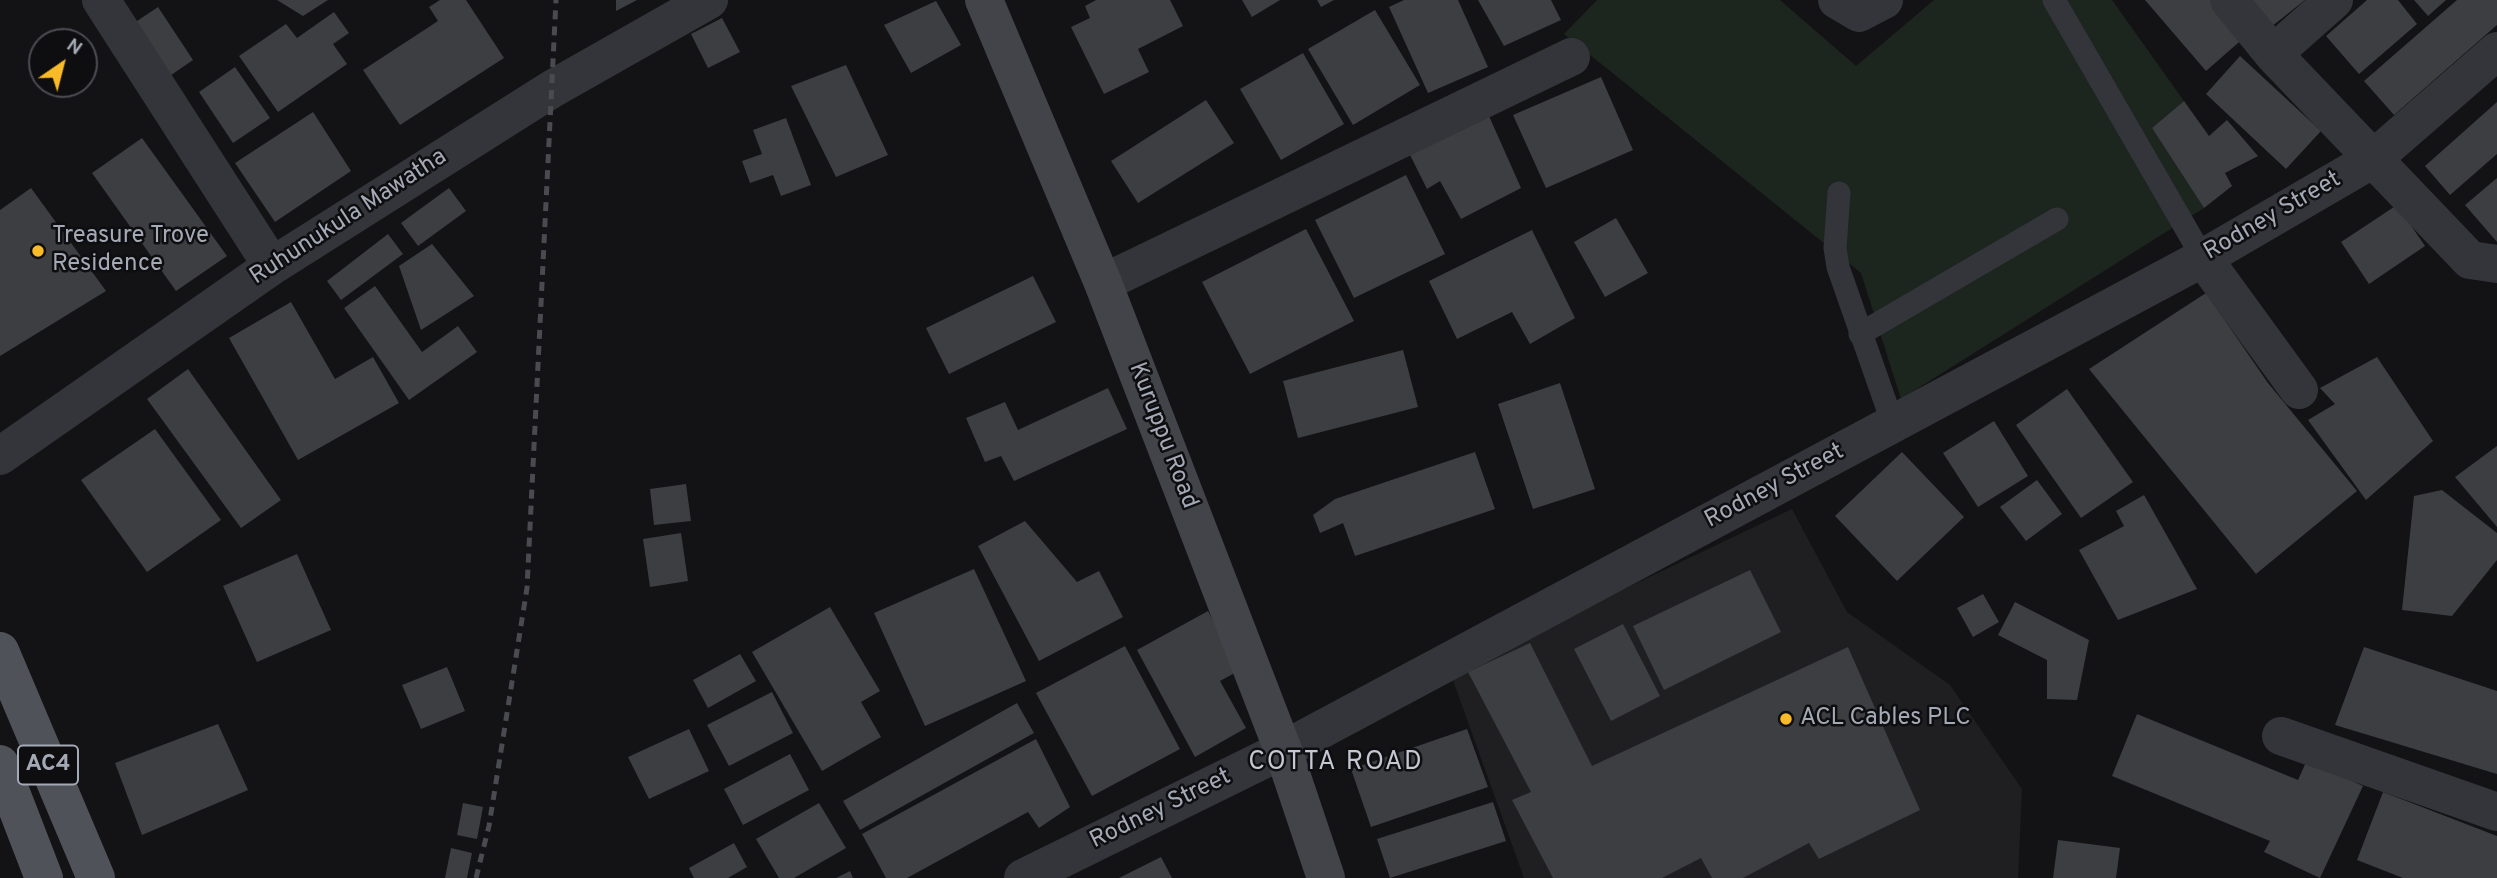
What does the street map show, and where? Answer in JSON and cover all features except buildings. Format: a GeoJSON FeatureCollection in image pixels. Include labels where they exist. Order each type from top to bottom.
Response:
{"type":"FeatureCollection","features":[{"type":"Feature","properties":{"kind":"main road","name":"AC4"},"geometry":{"type":"LineString","coordinates":[[0,651],[96,878]]}},
{"type":"Feature","properties":{"kind":"main road","name":"AC4"},"geometry":{"type":"LineString","coordinates":[[0,764],[44,878]]}},
{"type":"Feature","properties":{"kind":"street"},"geometry":{"type":"LineString","coordinates":[[101,0],[272,266]]}},
{"type":"Feature","properties":{"kind":"street","name":"Ruhunukula Mawatha"},"geometry":{"type":"LineString","coordinates":[[0,456],[272,266],[552,89],[709,0]]}},
{"type":"Feature","properties":{"kind":"street","name":"Kuruppu Road"},"geometry":{"type":"LineString","coordinates":[[984,0],[1103,283],[1283,750],[1326,878]]}},
{"type":"Feature","properties":{"kind":"street"},"geometry":{"type":"LineString","coordinates":[[1837,0],[1859,13],[1884,0]]}},
{"type":"Feature","properties":{"kind":"street"},"geometry":{"type":"LineString","coordinates":[[2229,0],[2273,54],[2470,260],[2497,264]]}},
{"type":"Feature","properties":{"kind":"street"},"geometry":{"type":"LineString","coordinates":[[2273,54],[2334,0]]}},
{"type":"Feature","properties":{"kind":"street","name":"Rodney Street"},"geometry":{"type":"LineString","coordinates":[[1023,878],[1283,750],[2203,258],[2373,159],[2497,51]]}},
{"type":"Feature","properties":{"kind":"street"},"geometry":{"type":"LineString","coordinates":[[1103,283],[1571,57]]}},
{"type":"Feature","properties":{"kind":"street"},"geometry":{"type":"LineString","coordinates":[[2203,258],[2299,390]]}},
{"type":"Feature","properties":{"kind":"street"},"geometry":{"type":"LineString","coordinates":[[2281,736],[2497,812]]}},
{"type":"Feature","properties":{"kind":"lane"},"geometry":{"type":"LineString","coordinates":[[2054,0],[2203,258]]}},
{"type":"Feature","properties":{"kind":"lane"},"geometry":{"type":"LineString","coordinates":[[1839,193],[1835,248],[1860,334],[1893,424]]}},
{"type":"Feature","properties":{"kind":"lane"},"geometry":{"type":"LineString","coordinates":[[1860,334],[2057,219]]}},
{"type":"Feature","properties":{"kind":"shaded area"},"geometry":{"type":"Polygon","coordinates":[[[1597,0],[1780,0],[1856,66],[1934,0],[2112,0],[2184,101],[2152,128],[2204,208],[1901,399],[1861,273],[1564,34],[1597,0]]]}},
{"type":"Feature","properties":{"kind":"shaded area","name":"ACL Cables PLC"},"geometry":{"type":"Polygon","coordinates":[[[1792,509],[1847,612],[1950,685],[2022,789],[2018,878],[1524,878],[1450,672],[1792,509]]]}},
{"type":"Feature","properties":{"kind":"railway"},"geometry":{"type":"LineString","coordinates":[[476,878],[489,826],[527,588],[556,0]]}},
{"type":"Feature","properties":{"kind":"place","name":"Treasure Trove Residence"},"geometry":{"type":"Point","coordinates":[38,251]}},
{"type":"Feature","properties":{"kind":"place","name":"ACL Cables PLC"},"geometry":{"type":"Point","coordinates":[1786,719]}},
{"type":"Feature","properties":{"kind":"district","name":"COTTA ROAD"},"geometry":{"type":"Point","coordinates":[1336,764]}}]}
